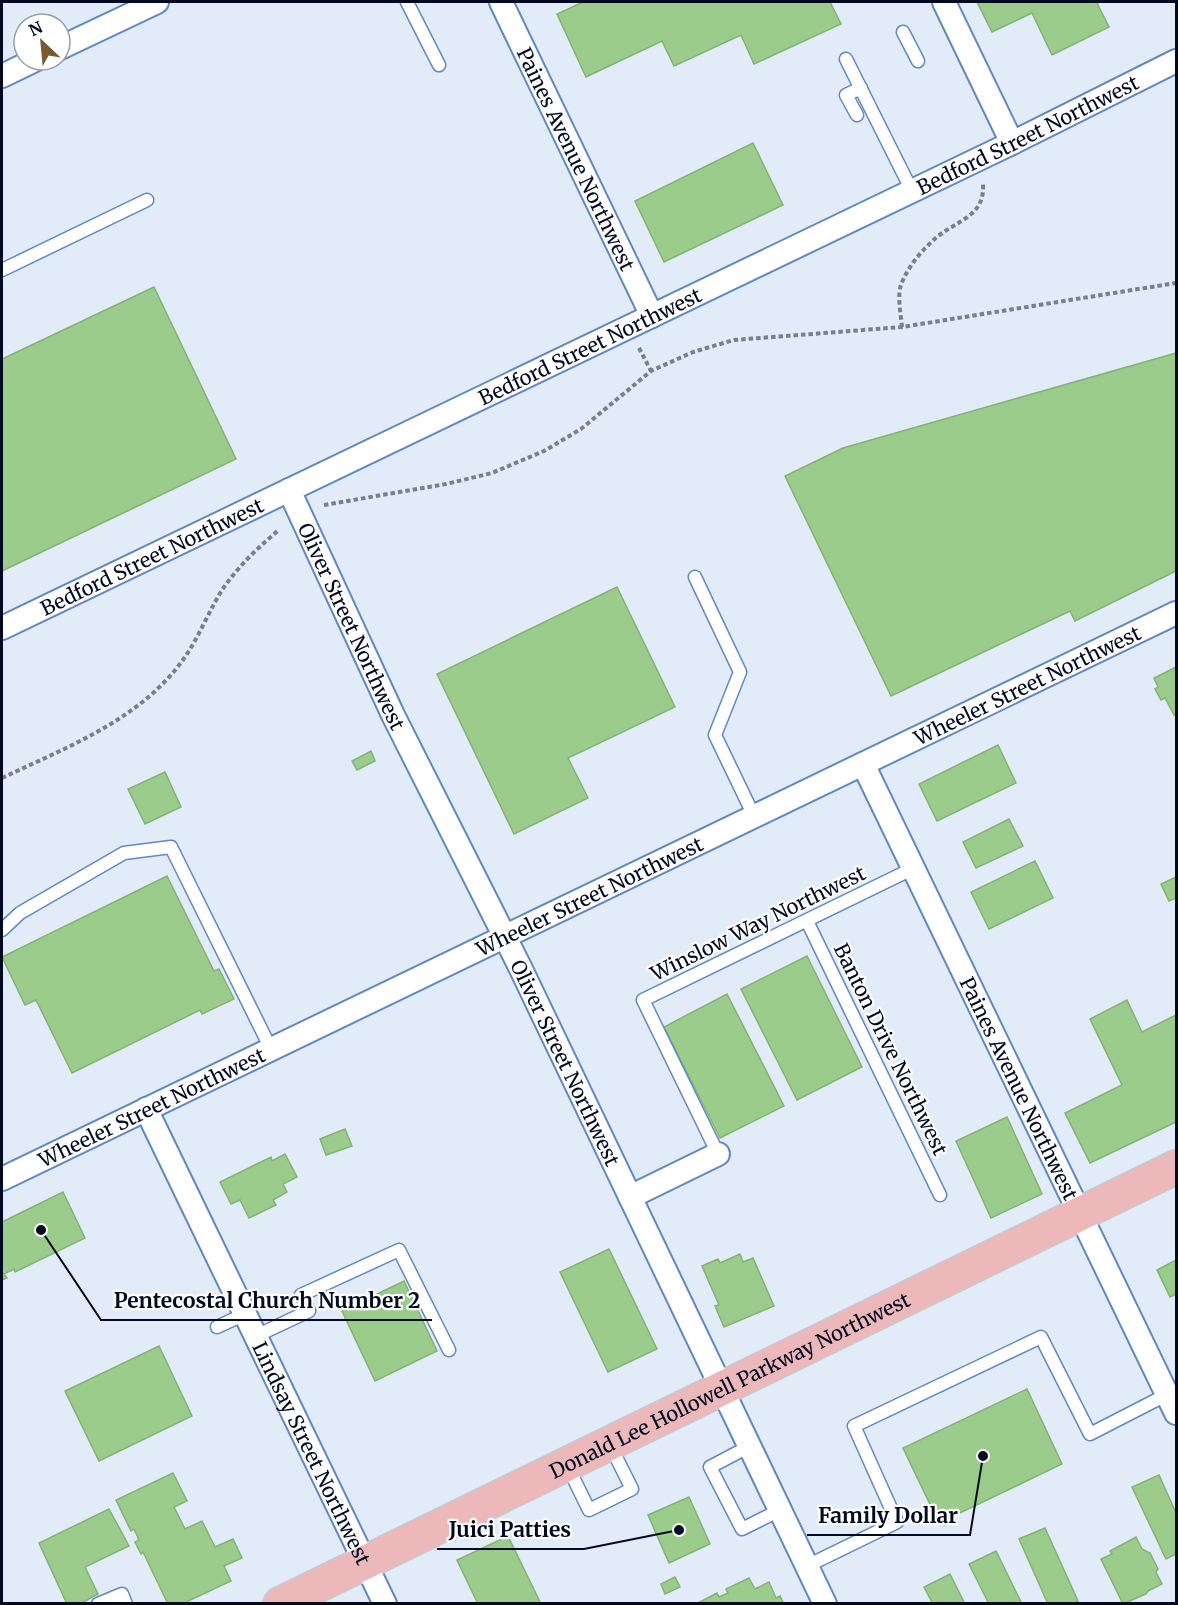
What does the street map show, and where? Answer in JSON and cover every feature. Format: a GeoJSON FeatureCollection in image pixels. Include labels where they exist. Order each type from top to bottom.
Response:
{"type":"FeatureCollection","features":[{"type":"Feature","properties":{"kind":"main road","name":"Donald Lee Hollowell Parkway Northwest"},"geometry":{"type":"LineString","coordinates":[[285,1602],[1176,1167]]}},
{"type":"Feature","properties":{"kind":"street"},"geometry":{"type":"LineString","coordinates":[[72,42],[157,2]]}},
{"type":"Feature","properties":{"kind":"street","name":"Paines Avenue Northwest"},"geometry":{"type":"LineString","coordinates":[[501,2],[652,316]]}},
{"type":"Feature","properties":{"kind":"street"},"geometry":{"type":"LineString","coordinates":[[944,2],[1012,143]]}},
{"type":"Feature","properties":{"kind":"street","name":"Bedford Street Northwest"},"geometry":{"type":"LineString","coordinates":[[2,628],[1012,143],[1176,61]]}},
{"type":"Feature","properties":{"kind":"street","name":"Oliver Street Northwest"},"geometry":{"type":"LineString","coordinates":[[289,490],[393,715],[505,936],[825,1604]]}},
{"type":"Feature","properties":{"kind":"street","name":"Wheeler Street Northwest"},"geometry":{"type":"LineString","coordinates":[[2,1179],[1176,613]]}},
{"type":"Feature","properties":{"kind":"street","name":"Paines Avenue Northwest"},"geometry":{"type":"LineString","coordinates":[[863,764],[1172,1403]]}},
{"type":"Feature","properties":{"kind":"street","name":"Lindsay Street Northwest"},"geometry":{"type":"LineString","coordinates":[[146,1109],[385,1604]]}},
{"type":"Feature","properties":{"kind":"street"},"geometry":{"type":"LineString","coordinates":[[630,1197],[718,1154]]}},
{"type":"Feature","properties":{"kind":"lane"},"geometry":{"type":"LineString","coordinates":[[407,2],[439,65]]}},
{"type":"Feature","properties":{"kind":"lane"},"geometry":{"type":"LineString","coordinates":[[903,32],[918,61]]}},
{"type":"Feature","properties":{"kind":"lane"},"geometry":{"type":"LineString","coordinates":[[846,59],[912,191]]}},
{"type":"Feature","properties":{"kind":"lane"},"geometry":{"type":"LineString","coordinates":[[856,115],[846,95],[861,88]]}},
{"type":"Feature","properties":{"kind":"lane"},"geometry":{"type":"LineString","coordinates":[[2,270],[147,200]]}},
{"type":"Feature","properties":{"kind":"lane"},"geometry":{"type":"LineString","coordinates":[[695,577],[740,672],[715,735],[754,816]]}},
{"type":"Feature","properties":{"kind":"lane"},"geometry":{"type":"LineString","coordinates":[[2,930],[20,913],[124,853],[171,847],[271,1049]]}},
{"type":"Feature","properties":{"kind":"lane","name":"Winslow Way Northwest"},"geometry":{"type":"LineString","coordinates":[[718,1154],[643,1000],[914,868]]}},
{"type":"Feature","properties":{"kind":"lane","name":"Banton Drive Northwest"},"geometry":{"type":"LineString","coordinates":[[807,921],[940,1196]]}},
{"type":"Feature","properties":{"kind":"lane"},"geometry":{"type":"LineString","coordinates":[[256,1336],[309,1311],[302,1295],[399,1250],[448,1350]]}},
{"type":"Feature","properties":{"kind":"lane"},"geometry":{"type":"LineString","coordinates":[[217,1327],[245,1314]]}},
{"type":"Feature","properties":{"kind":"lane"},"geometry":{"type":"LineString","coordinates":[[807,1566],[897,1522],[854,1426],[1041,1337],[1090,1434],[1172,1403]]}},
{"type":"Feature","properties":{"kind":"lane"},"geometry":{"type":"LineString","coordinates":[[567,1464],[589,1510],[621,1495],[632,1489],[609,1443]]}},
{"type":"Feature","properties":{"kind":"lane"},"geometry":{"type":"LineString","coordinates":[[750,1446],[710,1467],[742,1530],[780,1510]]}},
{"type":"Feature","properties":{"kind":"lane"},"geometry":{"type":"LineString","coordinates":[[98,1604],[122,1594],[126,1604]]}},
{"type":"Feature","properties":{"kind":"path"},"geometry":{"type":"LineString","coordinates":[[902,327],[900,287],[915,259],[938,236],[973,214],[984,196],[983,178]]}},
{"type":"Feature","properties":{"kind":"path"},"geometry":{"type":"LineString","coordinates":[[323,506],[446,484],[492,473],[544,451],[581,429],[651,371],[693,352],[734,340],[902,327],[1176,283]]}},
{"type":"Feature","properties":{"kind":"path"},"geometry":{"type":"LineString","coordinates":[[636,342],[651,371]]}},
{"type":"Feature","properties":{"kind":"path"},"geometry":{"type":"LineString","coordinates":[[2,778],[122,717],[153,692],[176,669],[202,631],[222,590],[254,553],[286,524]]}},
{"type":"Feature","properties":{"kind":"building"},"geometry":{"type":"Polygon","coordinates":[[[583,2],[830,2],[841,24],[754,64],[741,35],[674,66],[662,41],[586,77],[557,14],[583,2]]]}},
{"type":"Feature","properties":{"kind":"building"},"geometry":{"type":"Polygon","coordinates":[[[977,2],[1100,2],[1097,3],[1109,27],[1052,55],[1032,13],[992,32],[977,2]]]}},
{"type":"Feature","properties":{"kind":"building"},"geometry":{"type":"Polygon","coordinates":[[[753,143],[783,205],[664,262],[635,201],[753,143]]]}},
{"type":"Feature","properties":{"kind":"building"},"geometry":{"type":"Polygon","coordinates":[[[154,287],[236,459],[2,571],[2,359],[154,287]]]}},
{"type":"Feature","properties":{"kind":"building"},"geometry":{"type":"Polygon","coordinates":[[[1176,353],[1176,571],[1075,621],[1070,611],[891,696],[785,476],[843,448],[1176,353]]]}},
{"type":"Feature","properties":{"kind":"building"},"geometry":{"type":"Polygon","coordinates":[[[617,587],[675,707],[568,758],[588,798],[514,834],[437,674],[617,587]]]}},
{"type":"Feature","properties":{"kind":"building"},"geometry":{"type":"Polygon","coordinates":[[[1176,667],[1176,714],[1174,715],[1165,698],[1161,700],[1155,689],[1158,687],[1154,678],[1176,667]]]}},
{"type":"Feature","properties":{"kind":"building"},"geometry":{"type":"Polygon","coordinates":[[[998,745],[1016,783],[937,821],[919,784],[998,745]]]}},
{"type":"Feature","properties":{"kind":"building"},"geometry":{"type":"Polygon","coordinates":[[[371,751],[375,761],[357,770],[352,761],[371,751]]]}},
{"type":"Feature","properties":{"kind":"building"},"geometry":{"type":"Polygon","coordinates":[[[165,772],[181,807],[145,824],[128,789],[165,772]]]}},
{"type":"Feature","properties":{"kind":"building"},"geometry":{"type":"Polygon","coordinates":[[[1009,819],[1023,846],[976,868],[963,842],[1009,819]]]}},
{"type":"Feature","properties":{"kind":"building"},"geometry":{"type":"Polygon","coordinates":[[[1035,861],[1053,898],[989,929],[971,892],[1035,861]]]}},
{"type":"Feature","properties":{"kind":"building"},"geometry":{"type":"Polygon","coordinates":[[[167,876],[214,971],[219,969],[234,999],[202,1014],[200,1010],[72,1073],[36,1000],[25,1005],[2,957],[167,876]]]}},
{"type":"Feature","properties":{"kind":"building"},"geometry":{"type":"Polygon","coordinates":[[[1176,877],[1176,898],[1169,901],[1161,884],[1176,877]]]}},
{"type":"Feature","properties":{"kind":"building"},"geometry":{"type":"Polygon","coordinates":[[[807,956],[862,1067],[797,1100],[741,989],[807,956]]]}},
{"type":"Feature","properties":{"kind":"building"},"geometry":{"type":"Polygon","coordinates":[[[727,994],[784,1106],[720,1138],[664,1027],[727,994]]]}},
{"type":"Feature","properties":{"kind":"building"},"geometry":{"type":"Polygon","coordinates":[[[1127,1000],[1142,1032],[1176,1015],[1176,1122],[1090,1163],[1065,1113],[1122,1085],[1090,1019],[1127,1000]]]}},
{"type":"Feature","properties":{"kind":"building"},"geometry":{"type":"Polygon","coordinates":[[[1007,1117],[1042,1194],[991,1218],[956,1141],[1007,1117]]]}},
{"type":"Feature","properties":{"kind":"building"},"geometry":{"type":"Polygon","coordinates":[[[345,1129],[352,1146],[326,1155],[320,1139],[345,1129]]]}},
{"type":"Feature","properties":{"kind":"building"},"geometry":{"type":"Polygon","coordinates":[[[285,1154],[297,1177],[283,1184],[287,1192],[273,1200],[276,1205],[249,1218],[240,1200],[231,1204],[220,1182],[271,1157],[272,1161],[285,1154]]]}},
{"type":"Feature","properties":{"kind":"building"},"geometry":{"type":"Polygon","coordinates":[[[63,1192],[85,1238],[15,1272],[14,1269],[4,1274],[7,1278],[2,1280],[2,1222],[63,1192]]]}},
{"type":"Feature","properties":{"kind":"building"},"geometry":{"type":"Polygon","coordinates":[[[609,1249],[657,1349],[608,1372],[560,1272],[609,1249]]]}},
{"type":"Feature","properties":{"kind":"building"},"geometry":{"type":"Polygon","coordinates":[[[740,1254],[743,1262],[753,1258],[774,1306],[724,1327],[715,1306],[719,1305],[702,1266],[718,1259],[720,1263],[740,1254]]]}},
{"type":"Feature","properties":{"kind":"building"},"geometry":{"type":"Polygon","coordinates":[[[1176,1260],[1176,1294],[1170,1297],[1157,1270],[1176,1260]]]}},
{"type":"Feature","properties":{"kind":"building"},"geometry":{"type":"Polygon","coordinates":[[[404,1281],[437,1351],[375,1381],[342,1311],[404,1281]]]}},
{"type":"Feature","properties":{"kind":"building"},"geometry":{"type":"Polygon","coordinates":[[[159,1346],[192,1416],[99,1461],[65,1391],[159,1346]]]}},
{"type":"Feature","properties":{"kind":"building"},"geometry":{"type":"Polygon","coordinates":[[[1027,1389],[1062,1464],[939,1523],[903,1448],[1027,1389]]]}},
{"type":"Feature","properties":{"kind":"building"},"geometry":{"type":"Polygon","coordinates":[[[173,1473],[187,1501],[174,1507],[185,1529],[202,1521],[215,1547],[233,1539],[242,1558],[224,1566],[231,1581],[182,1604],[168,1604],[143,1552],[141,1554],[135,1542],[139,1540],[134,1529],[131,1531],[116,1500],[173,1473]]]}},
{"type":"Feature","properties":{"kind":"building"},"geometry":{"type":"Polygon","coordinates":[[[1159,1475],[1176,1513],[1176,1554],[1166,1559],[1132,1487],[1159,1475]]]}},
{"type":"Feature","properties":{"kind":"building"},"geometry":{"type":"Polygon","coordinates":[[[689,1497],[710,1544],[669,1563],[648,1515],[689,1497]]]}},
{"type":"Feature","properties":{"kind":"building"},"geometry":{"type":"Polygon","coordinates":[[[109,1509],[129,1546],[85,1567],[98,1594],[80,1604],[67,1604],[39,1543],[109,1509]]]}},
{"type":"Feature","properties":{"kind":"building"},"geometry":{"type":"Polygon","coordinates":[[[1045,1528],[1078,1601],[1072,1604],[1048,1604],[1019,1539],[1045,1528]]]}},
{"type":"Feature","properties":{"kind":"building"},"geometry":{"type":"Polygon","coordinates":[[[508,1536],[541,1604],[478,1604],[457,1560],[508,1536]]]}},
{"type":"Feature","properties":{"kind":"building"},"geometry":{"type":"Polygon","coordinates":[[[1136,1537],[1142,1549],[1150,1553],[1162,1584],[1123,1604],[1101,1559],[1112,1554],[1110,1551],[1136,1537]]]}},
{"type":"Feature","properties":{"kind":"building"},"geometry":{"type":"Polygon","coordinates":[[[996,1551],[1022,1604],[989,1604],[969,1564],[996,1551]]]}},
{"type":"Feature","properties":{"kind":"building"},"geometry":{"type":"Polygon","coordinates":[[[950,1574],[965,1604],[933,1604],[924,1587],[950,1574]]]}},
{"type":"Feature","properties":{"kind":"building"},"geometry":{"type":"Polygon","coordinates":[[[675,1577],[680,1587],[665,1594],[661,1584],[675,1577]]]}},
{"type":"Feature","properties":{"kind":"building"},"geometry":{"type":"Polygon","coordinates":[[[749,1578],[755,1589],[769,1582],[776,1598],[780,1596],[784,1604],[696,1604],[717,1593],[719,1597],[728,1593],[726,1589],[749,1578]]]}},
{"type":"Feature","properties":{"kind":"place","name":"Pentecostal Church Number 2"},"geometry":{"type":"Point","coordinates":[41,1230]}},
{"type":"Feature","properties":{"kind":"place","name":"Family Dollar"},"geometry":{"type":"Point","coordinates":[983,1456]}},
{"type":"Feature","properties":{"kind":"place","name":"Juici Patties"},"geometry":{"type":"Point","coordinates":[679,1530]}}]}
